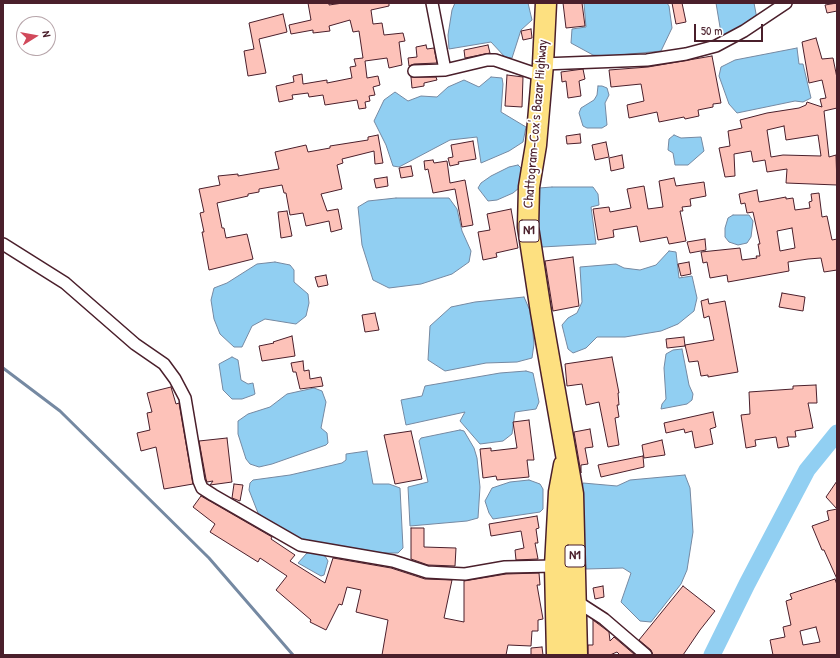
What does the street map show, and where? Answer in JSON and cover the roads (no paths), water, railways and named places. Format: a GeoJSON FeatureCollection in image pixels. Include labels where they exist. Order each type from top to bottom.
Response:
{"type":"FeatureCollection","features":[{"type":"Feature","properties":{"kind":"highway","name":"Chattogram-Cox's Bazar Highway"},"geometry":{"type":"LineString","coordinates":[[546,3],[543,70],[536,145],[529,187],[528,227],[573,494],[577,655]]}},
{"type":"Feature","properties":{"kind":"highway","name":"Chattogram-Cox's Bazar Highway"},"geometry":{"type":"LineString","coordinates":[[557,655],[556,566],[558,492],[566,458]]}},
{"type":"Feature","properties":{"kind":"street"},"geometry":{"type":"LineString","coordinates":[[432,3],[445,70]]}},
{"type":"Feature","properties":{"kind":"street"},"geometry":{"type":"LineString","coordinates":[[414,71],[445,70],[487,60],[495,60],[543,70],[647,60],[686,54],[716,46],[744,31],[786,3]]}},
{"type":"Feature","properties":{"kind":"street"},"geometry":{"type":"LineString","coordinates":[[3,244],[65,283],[135,344],[164,364],[175,379],[185,398],[199,481],[202,488],[213,495],[300,545],[393,561],[427,572],[465,574],[504,567],[556,566]]}},
{"type":"Feature","properties":{"kind":"street"},"geometry":{"type":"LineString","coordinates":[[556,592],[576,601],[604,619],[646,655]]}},
{"type":"Feature","properties":{"kind":"water"},"geometry":{"type":"Polygon","coordinates":[[[455,3],[528,3],[532,20],[521,30],[512,58],[505,57],[491,42],[449,49],[448,35],[452,10],[455,3]]]}},
{"type":"Feature","properties":{"kind":"water"},"geometry":{"type":"Polygon","coordinates":[[[584,3],[667,3],[669,6],[672,28],[661,51],[609,56],[593,55],[571,43],[572,29],[586,27],[584,3]]]}},
{"type":"Feature","properties":{"kind":"water"},"geometry":{"type":"Polygon","coordinates":[[[716,3],[754,3],[757,19],[724,35],[721,33],[716,3]]]}},
{"type":"Feature","properties":{"kind":"water"},"geometry":{"type":"Polygon","coordinates":[[[797,48],[799,64],[803,64],[811,98],[803,102],[795,101],[737,113],[729,104],[719,76],[721,67],[735,60],[797,48]]]}},
{"type":"Feature","properties":{"kind":"water"},"geometry":{"type":"Polygon","coordinates":[[[491,77],[502,78],[501,112],[526,127],[523,142],[509,151],[481,163],[477,137],[450,140],[399,167],[393,166],[386,145],[374,121],[384,100],[395,92],[408,101],[421,96],[437,97],[448,87],[464,80],[479,87],[491,77]]]}},
{"type":"Feature","properties":{"kind":"water"},"geometry":{"type":"Polygon","coordinates":[[[598,86],[607,88],[609,95],[605,103],[607,125],[602,128],[587,128],[583,126],[579,113],[581,108],[594,100],[597,95],[598,86]]]}},
{"type":"Feature","properties":{"kind":"water"},"geometry":{"type":"Polygon","coordinates":[[[674,135],[681,138],[701,137],[704,151],[688,165],[675,165],[673,153],[668,150],[669,139],[674,135]]]}},
{"type":"Feature","properties":{"kind":"water"},"geometry":{"type":"Polygon","coordinates":[[[518,165],[521,168],[522,176],[519,188],[513,193],[497,200],[488,201],[478,188],[481,183],[509,167],[518,165]]]}},
{"type":"Feature","properties":{"kind":"water"},"geometry":{"type":"Polygon","coordinates":[[[593,187],[598,194],[599,205],[591,207],[596,244],[542,247],[537,232],[536,206],[539,188],[593,187]]]}},
{"type":"Feature","properties":{"kind":"water"},"geometry":{"type":"Polygon","coordinates":[[[396,198],[449,198],[457,209],[462,231],[471,251],[469,262],[452,274],[421,284],[389,288],[373,280],[362,245],[358,207],[368,201],[396,198]]]}},
{"type":"Feature","properties":{"kind":"water"},"geometry":{"type":"Polygon","coordinates":[[[733,215],[749,215],[753,221],[751,237],[747,243],[738,245],[729,242],[725,237],[725,228],[728,218],[733,215]]]}},
{"type":"Feature","properties":{"kind":"water"},"geometry":{"type":"Polygon","coordinates":[[[669,251],[676,252],[679,278],[692,276],[697,298],[694,311],[678,324],[661,331],[625,337],[597,337],[586,348],[573,353],[568,349],[562,325],[568,318],[577,313],[582,302],[580,267],[616,264],[624,268],[640,270],[656,265],[669,251]]]}},
{"type":"Feature","properties":{"kind":"water"},"geometry":{"type":"Polygon","coordinates":[[[275,262],[290,265],[294,270],[294,282],[308,294],[309,303],[306,316],[296,324],[265,319],[252,326],[242,347],[234,347],[220,334],[214,319],[211,300],[214,288],[227,283],[257,264],[275,262]]]}},
{"type":"Feature","properties":{"kind":"water"},"geometry":{"type":"Polygon","coordinates":[[[524,297],[531,313],[534,344],[532,358],[517,362],[486,363],[445,371],[428,360],[430,326],[451,307],[475,302],[524,297]]]}},
{"type":"Feature","properties":{"kind":"water"},"geometry":{"type":"Polygon","coordinates":[[[682,349],[689,385],[693,394],[692,400],[687,404],[661,409],[662,404],[666,399],[664,368],[666,354],[673,350],[682,349]]]}},
{"type":"Feature","properties":{"kind":"water"},"geometry":{"type":"Polygon","coordinates":[[[232,357],[238,360],[241,380],[248,384],[253,383],[255,394],[242,399],[232,399],[223,390],[219,364],[232,357]]]}},
{"type":"Feature","properties":{"kind":"water"},"geometry":{"type":"Polygon","coordinates":[[[526,371],[533,373],[539,402],[536,409],[515,412],[512,434],[503,441],[480,444],[460,421],[465,412],[406,425],[401,400],[422,396],[425,386],[500,373],[526,371]]]}},
{"type":"Feature","properties":{"kind":"water"},"geometry":{"type":"Polygon","coordinates":[[[314,388],[322,391],[326,402],[321,428],[327,433],[328,443],[272,464],[259,467],[250,464],[246,459],[238,434],[238,421],[248,414],[270,407],[287,394],[314,388]]]}},
{"type":"Feature","properties":{"kind":"water"},"geometry":{"type":"Polygon","coordinates":[[[460,430],[464,431],[474,448],[477,458],[480,487],[478,518],[467,521],[410,526],[408,487],[428,482],[419,441],[421,438],[460,430]]]}},
{"type":"Feature","properties":{"kind":"water"},"geometry":{"type":"Polygon","coordinates":[[[367,451],[373,484],[389,484],[400,488],[403,548],[398,553],[372,553],[302,542],[290,532],[270,523],[258,513],[249,490],[250,483],[253,480],[290,475],[342,463],[346,460],[346,454],[367,451]]]}},
{"type":"Feature","properties":{"kind":"water"},"geometry":{"type":"Polygon","coordinates":[[[685,475],[690,488],[693,532],[687,570],[681,584],[651,622],[640,621],[621,602],[631,573],[623,568],[586,569],[580,506],[583,483],[617,486],[630,480],[685,475]]]}},
{"type":"Feature","properties":{"kind":"water"},"geometry":{"type":"Polygon","coordinates":[[[529,480],[540,484],[543,489],[543,509],[540,512],[493,519],[489,513],[485,501],[492,488],[510,482],[529,480]]]}},
{"type":"Feature","properties":{"kind":"water"},"geometry":{"type":"Polygon","coordinates":[[[313,551],[325,556],[328,561],[324,575],[321,576],[298,563],[307,553],[313,551]]]}},
{"type":"Feature","properties":{"kind":"waterway"},"geometry":{"type":"LineString","coordinates":[[3,368],[60,411],[209,558],[293,655]]}},
{"type":"Feature","properties":{"kind":"waterway"},"geometry":{"type":"LineString","coordinates":[[712,655],[747,584],[807,470],[837,433]]}}]}
